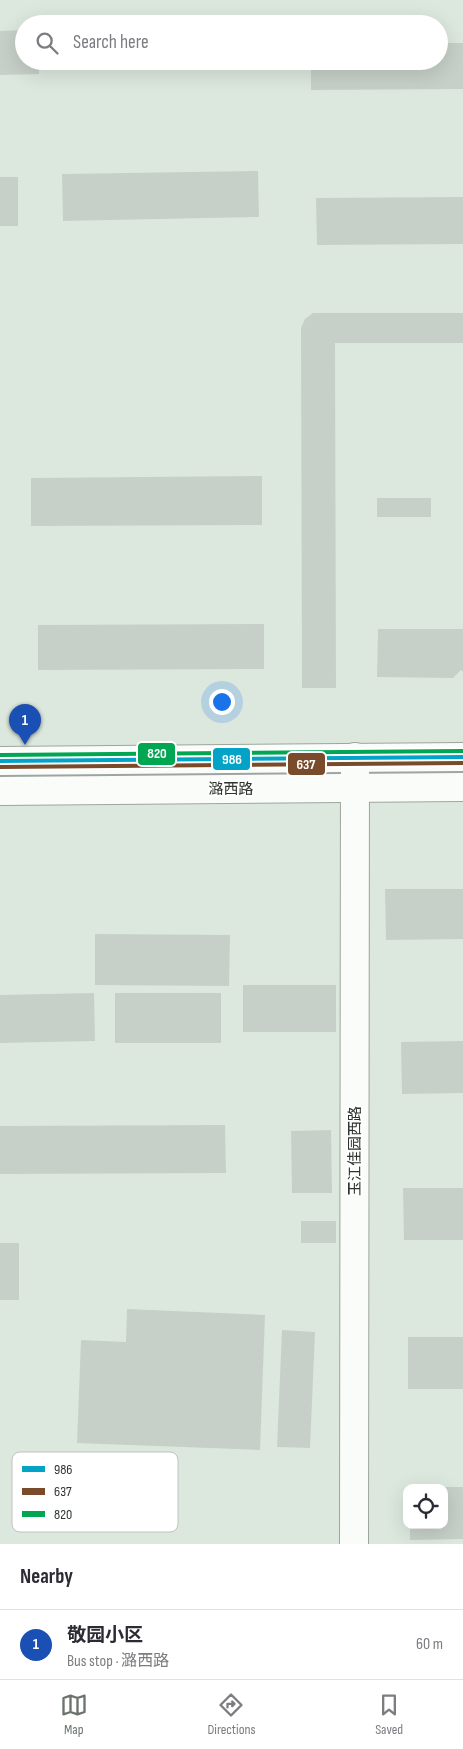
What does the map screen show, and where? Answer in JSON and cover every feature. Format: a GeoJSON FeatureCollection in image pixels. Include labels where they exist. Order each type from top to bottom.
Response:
{"type":"FeatureCollection","features":[{"type":"Feature","properties":{"kind":"main road","name":"潞西路"},"geometry":{"type":"LineString","coordinates":[[0,761],[463,756]]}},
{"type":"Feature","properties":{"kind":"main road","name":"玉江佳园西路"},"geometry":{"type":"LineString","coordinates":[[354,1544],[355,758]]}},
{"type":"Feature","properties":{"kind":"main road","name":"潞西路"},"geometry":{"type":"LineString","coordinates":[[0,791],[463,787]]}},
{"type":"Feature","properties":{"kind":"building"},"geometry":{"type":"Polygon","coordinates":[[[15,30],[15,70],[39,70],[39,74],[0,75],[0,31],[15,30]]]}},
{"type":"Feature","properties":{"kind":"building"},"geometry":{"type":"Polygon","coordinates":[[[448,43],[463,43],[463,89],[311,90],[311,70],[448,70],[448,43]]]}},
{"type":"Feature","properties":{"kind":"building"},"geometry":{"type":"Polygon","coordinates":[[[258,171],[259,217],[63,221],[62,174],[258,171]]]}},
{"type":"Feature","properties":{"kind":"building"},"geometry":{"type":"Polygon","coordinates":[[[0,177],[18,177],[18,226],[0,226],[0,177]]]}},
{"type":"Feature","properties":{"kind":"building"},"geometry":{"type":"Polygon","coordinates":[[[463,197],[463,244],[317,245],[316,198],[463,197]]]}},
{"type":"Feature","properties":{"kind":"building"},"geometry":{"type":"Polygon","coordinates":[[[313,313],[463,313],[463,343],[335,343],[336,688],[302,688],[301,328],[305,319],[313,313]]]}},
{"type":"Feature","properties":{"kind":"building"},"geometry":{"type":"Polygon","coordinates":[[[262,476],[262,525],[31,526],[31,478],[262,476]]]}},
{"type":"Feature","properties":{"kind":"building"},"geometry":{"type":"Polygon","coordinates":[[[377,498],[431,498],[431,517],[377,517],[377,498]]]}},
{"type":"Feature","properties":{"kind":"building"},"geometry":{"type":"Polygon","coordinates":[[[264,624],[264,669],[38,670],[38,625],[264,624]]]}},
{"type":"Feature","properties":{"kind":"building"},"geometry":{"type":"Polygon","coordinates":[[[378,629],[463,629],[463,672],[461,670],[453,678],[377,677],[378,629]]]}},
{"type":"Feature","properties":{"kind":"building"},"geometry":{"type":"Polygon","coordinates":[[[385,889],[463,889],[463,939],[386,940],[385,889]]]}},
{"type":"Feature","properties":{"kind":"building"},"geometry":{"type":"Polygon","coordinates":[[[95,934],[230,935],[229,986],[95,985],[95,934]]]}},
{"type":"Feature","properties":{"kind":"building"},"geometry":{"type":"Polygon","coordinates":[[[243,985],[336,985],[336,1032],[243,1032],[243,985]]]}},
{"type":"Feature","properties":{"kind":"building"},"geometry":{"type":"Polygon","coordinates":[[[94,993],[95,1041],[0,1043],[0,995],[94,993]]]}},
{"type":"Feature","properties":{"kind":"building"},"geometry":{"type":"Polygon","coordinates":[[[115,993],[221,993],[221,1043],[115,1043],[115,993]]]}},
{"type":"Feature","properties":{"kind":"building"},"geometry":{"type":"Polygon","coordinates":[[[463,1041],[463,1093],[402,1094],[401,1042],[463,1041]]]}},
{"type":"Feature","properties":{"kind":"building"},"geometry":{"type":"Polygon","coordinates":[[[225,1125],[226,1173],[0,1174],[0,1126],[225,1125]]]}},
{"type":"Feature","properties":{"kind":"building"},"geometry":{"type":"Polygon","coordinates":[[[331,1130],[332,1193],[292,1193],[291,1131],[331,1130]]]}},
{"type":"Feature","properties":{"kind":"building"},"geometry":{"type":"Polygon","coordinates":[[[403,1188],[463,1188],[463,1240],[404,1240],[403,1188]]]}},
{"type":"Feature","properties":{"kind":"building"},"geometry":{"type":"Polygon","coordinates":[[[301,1221],[336,1221],[336,1243],[301,1243],[301,1221]]]}},
{"type":"Feature","properties":{"kind":"building"},"geometry":{"type":"Polygon","coordinates":[[[0,1243],[19,1243],[19,1300],[0,1300],[0,1243]]]}},
{"type":"Feature","properties":{"kind":"building"},"geometry":{"type":"Polygon","coordinates":[[[127,1309],[265,1315],[260,1450],[77,1443],[81,1340],[126,1342],[127,1309]]]}},
{"type":"Feature","properties":{"kind":"building"},"geometry":{"type":"Polygon","coordinates":[[[282,1330],[315,1332],[310,1448],[277,1447],[282,1330]]]}},
{"type":"Feature","properties":{"kind":"building"},"geometry":{"type":"Polygon","coordinates":[[[408,1337],[463,1337],[463,1389],[408,1389],[408,1337]]]}},
{"type":"Feature","properties":{"kind":"building"},"geometry":{"type":"Polygon","coordinates":[[[448,1487],[463,1487],[463,1539],[410,1540],[410,1529],[448,1529],[448,1487]]]}},
{"type":"Feature","properties":{"kind":"transit line","name":"820"},"geometry":{"type":"LineString","coordinates":[[0,755],[463,751]]}},
{"type":"Feature","properties":{"kind":"transit line","name":"986"},"geometry":{"type":"LineString","coordinates":[[0,761],[463,757]]}},
{"type":"Feature","properties":{"kind":"transit line","name":"637"},"geometry":{"type":"LineString","coordinates":[[0,767],[463,763]]}},
{"type":"Feature","properties":{"kind":"place","name":"敬园小区"},"geometry":{"type":"Point","coordinates":[25,745]}}]}
